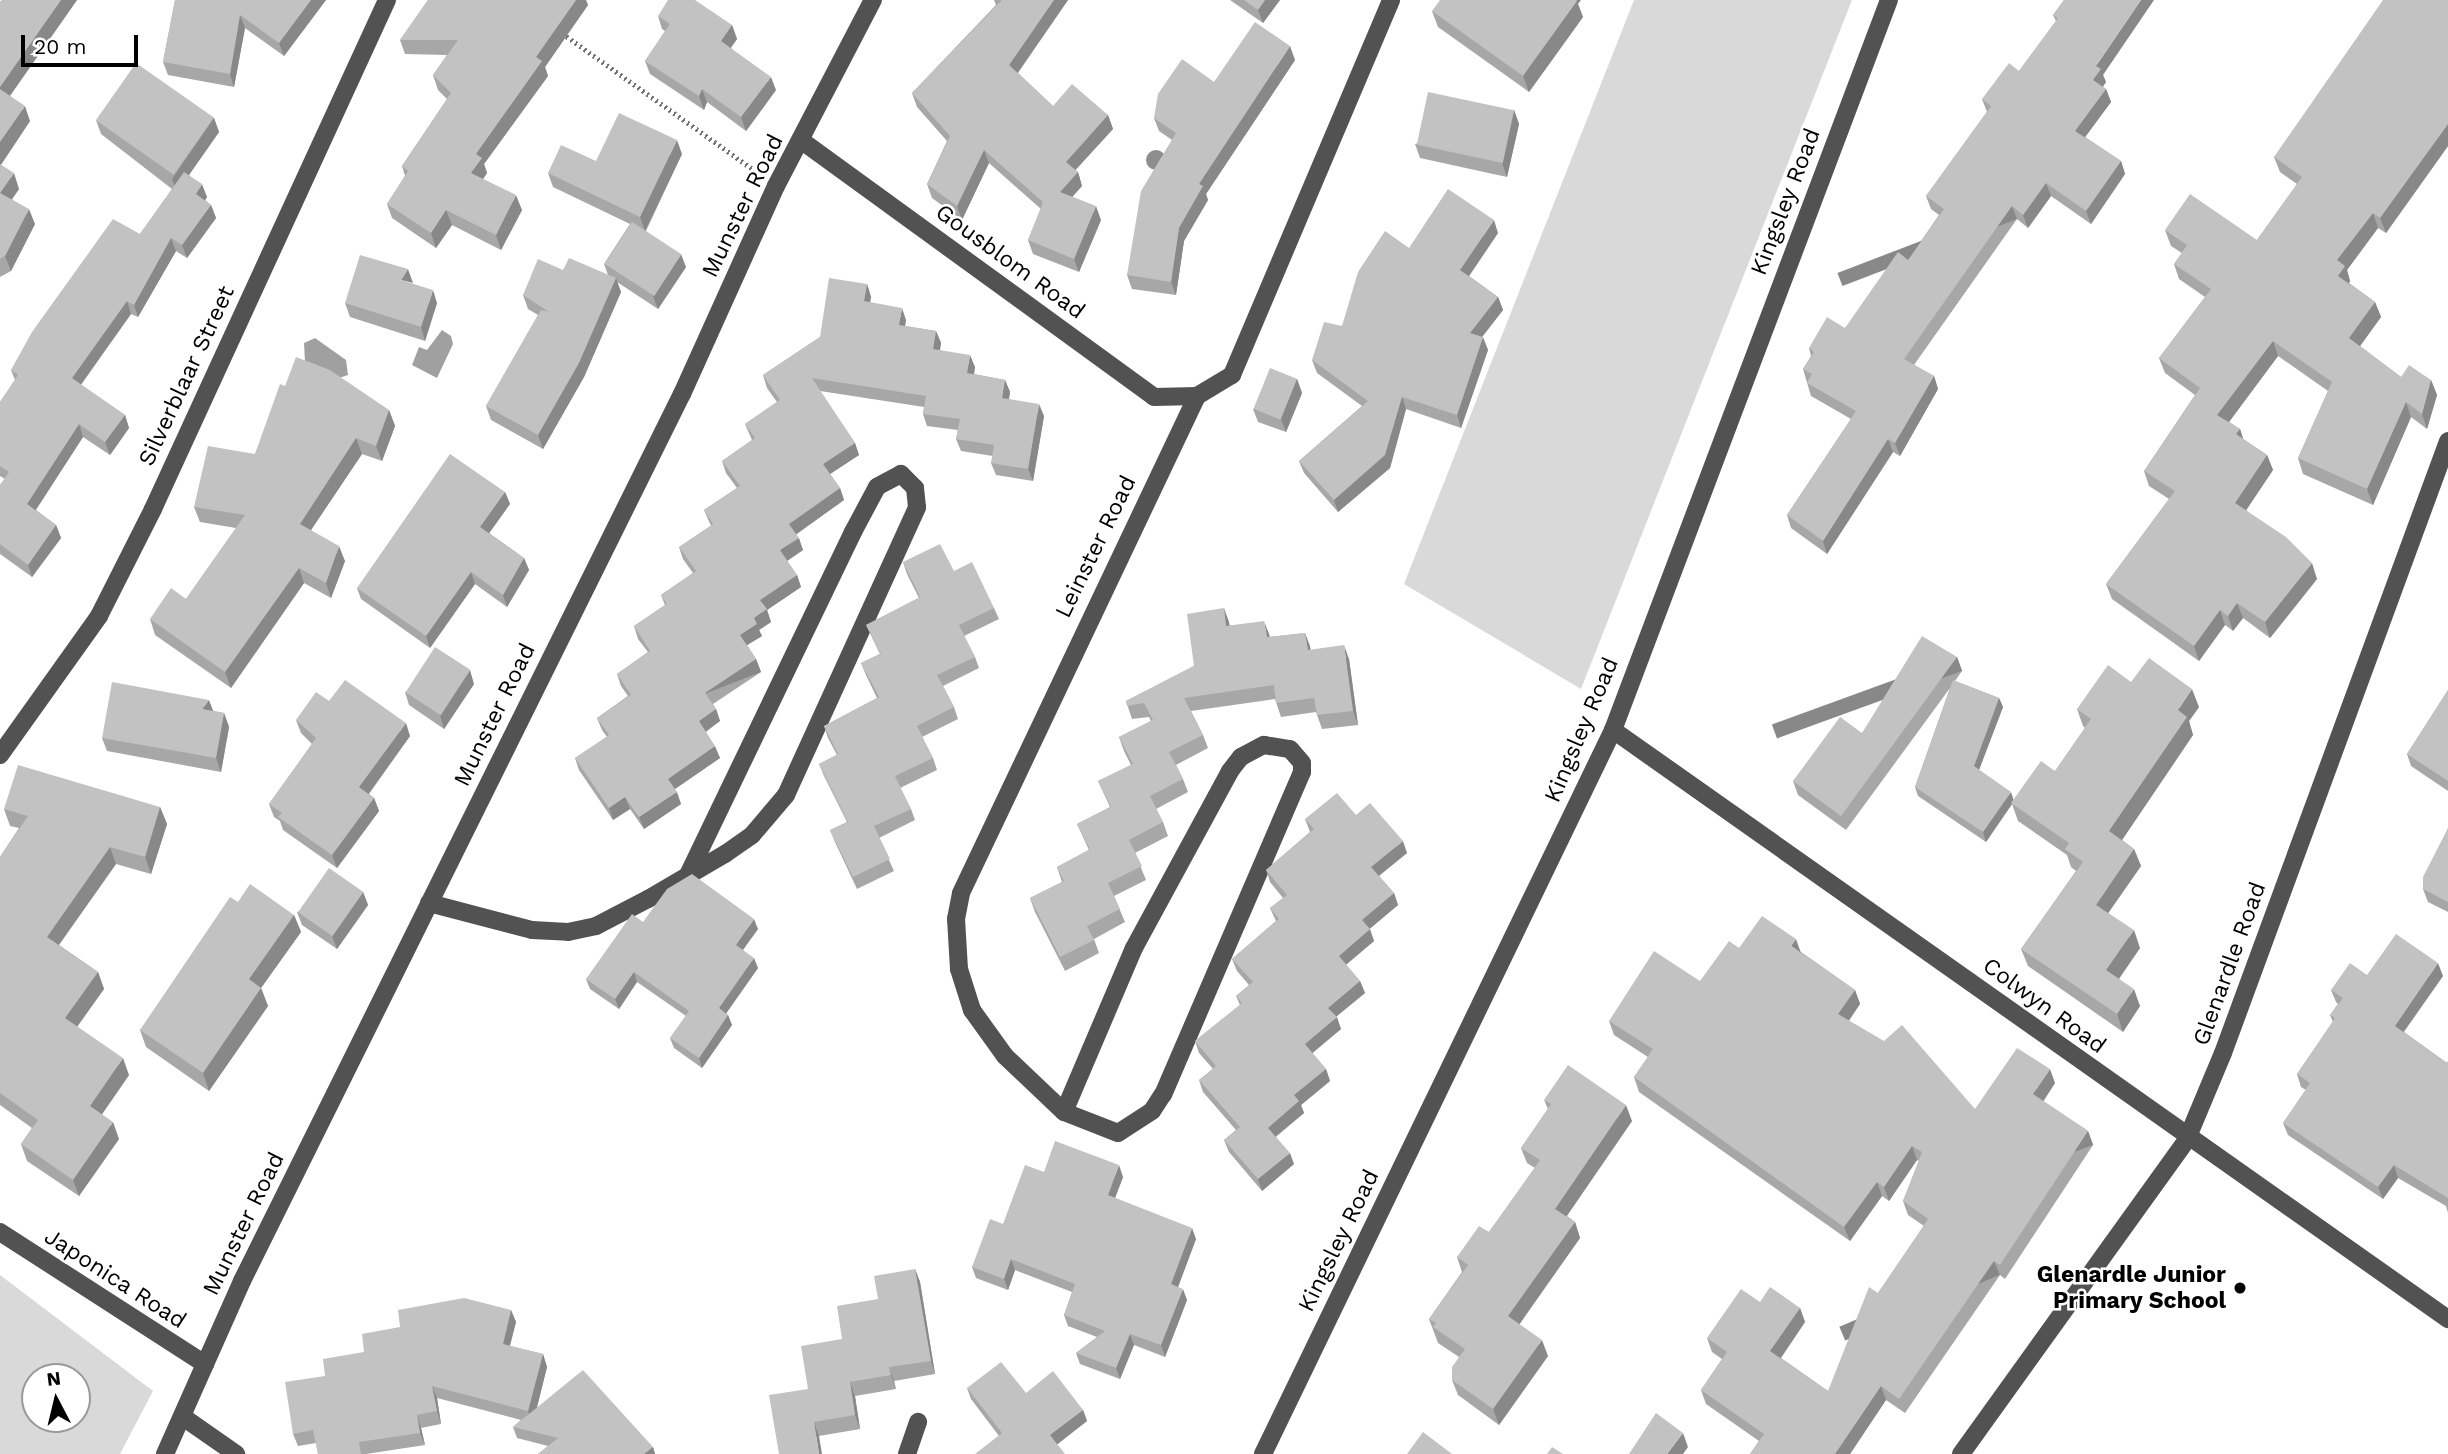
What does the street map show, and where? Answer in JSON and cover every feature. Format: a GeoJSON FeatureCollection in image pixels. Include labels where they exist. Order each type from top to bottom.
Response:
{"type":"FeatureCollection","features":[{"type":"Feature","properties":{"kind":"street","name":"Silverblaar Street"},"geometry":{"type":"LineString","coordinates":[[0,755],[99,616],[153,509],[387,0]]}},
{"type":"Feature","properties":{"kind":"street","name":"Munster Road"},"geometry":{"type":"LineString","coordinates":[[165,1454],[205,1364],[429,903],[682,394],[776,186],[802,141],[873,0]]}},
{"type":"Feature","properties":{"kind":"street"},"geometry":{"type":"LineString","coordinates":[[1196,396],[1232,375],[1391,0]]}},
{"type":"Feature","properties":{"kind":"street","name":"Kingsley Road"},"geometry":{"type":"LineString","coordinates":[[1263,1454],[1613,730],[1889,0]]}},
{"type":"Feature","properties":{"kind":"street","name":"Gousblom Road"},"geometry":{"type":"LineString","coordinates":[[802,141],[1154,397],[1196,396]]}},
{"type":"Feature","properties":{"kind":"street","name":"Leinster Road"},"geometry":{"type":"LineString","coordinates":[[1064,1112],[1134,948],[1230,771],[1241,757],[1264,745],[1290,749],[1303,763],[1303,772],[1152,1111],[1118,1133],[1064,1112],[1005,1056],[972,1010],[959,969],[956,919],[961,893],[1196,396]]}},
{"type":"Feature","properties":{"kind":"street","name":"Glenardle Road"},"geometry":{"type":"LineString","coordinates":[[1961,1454],[2187,1139],[2228,1041],[2448,441]]}},
{"type":"Feature","properties":{"kind":"street"},"geometry":{"type":"LineString","coordinates":[[429,903],[532,930],[568,932],[596,926],[688,875],[752,835],[786,796],[917,508],[915,488],[901,474],[877,487],[853,532],[688,875]]}},
{"type":"Feature","properties":{"kind":"street","name":"Colwyn Road"},"geometry":{"type":"LineString","coordinates":[[1613,730],[2187,1139],[2448,1319]]}},
{"type":"Feature","properties":{"kind":"street","name":"Japonica Road"},"geometry":{"type":"LineString","coordinates":[[0,1232],[205,1364]]}},
{"type":"Feature","properties":{"kind":"street"},"geometry":{"type":"LineString","coordinates":[[183,1417],[236,1454]]}},
{"type":"Feature","properties":{"kind":"street"},"geometry":{"type":"LineString","coordinates":[[907,1454],[918,1422]]}},
{"type":"Feature","properties":{"kind":"path"},"geometry":{"type":"LineString","coordinates":[[550,24],[776,186]]}},
{"type":"Feature","properties":{"kind":"shaded area"},"geometry":{"type":"Polygon","coordinates":[[[1634,0],[1852,0],[1581,689],[1404,584],[1634,0]]]}},
{"type":"Feature","properties":{"kind":"shaded area"},"geometry":{"type":"Polygon","coordinates":[[[442,330],[451,336],[453,344],[437,378],[412,365],[419,347],[427,350],[442,330]]]}},
{"type":"Feature","properties":{"kind":"shaded area"},"geometry":{"type":"Polygon","coordinates":[[[315,338],[346,360],[348,375],[336,379],[305,362],[304,343],[315,338]]]}},
{"type":"Feature","properties":{"kind":"shaded area"},"geometry":{"type":"Polygon","coordinates":[[[0,1275],[153,1391],[120,1454],[0,1454],[0,1275]]]}},
{"type":"Feature","properties":{"kind":"building"},"geometry":{"type":"Polygon","coordinates":[[[61,0],[0,87],[0,2],[61,0]]]}},
{"type":"Feature","properties":{"kind":"building"},"geometry":{"type":"Polygon","coordinates":[[[175,0],[311,0],[279,43],[240,15],[230,74],[163,62],[175,0]]]}},
{"type":"Feature","properties":{"kind":"building"},"geometry":{"type":"Polygon","coordinates":[[[428,0],[576,0],[536,57],[542,61],[476,154],[482,158],[471,173],[516,195],[496,235],[446,210],[431,233],[387,204],[408,171],[402,166],[451,93],[433,75],[458,40],[400,40],[428,0]]]}},
{"type":"Feature","properties":{"kind":"building"},"geometry":{"type":"Polygon","coordinates":[[[668,0],[695,0],[732,25],[721,41],[771,77],[741,117],[702,89],[699,96],[645,61],[670,24],[658,16],[668,0]]]}},
{"type":"Feature","properties":{"kind":"building"},"geometry":{"type":"Polygon","coordinates":[[[1002,0],[1054,0],[1009,65],[1053,106],[1072,84],[1108,115],[1066,162],[1078,172],[1060,192],[1096,206],[1074,259],[1028,240],[1043,202],[984,150],[957,206],[927,184],[950,136],[912,93],[1002,0]]]}},
{"type":"Feature","properties":{"kind":"building"},"geometry":{"type":"Polygon","coordinates":[[[1244,0],[1265,0],[1258,10],[1244,0]]]}},
{"type":"Feature","properties":{"kind":"building"},"geometry":{"type":"Polygon","coordinates":[[[1440,0],[1577,1],[1523,76],[1432,11],[1440,0]]]}},
{"type":"Feature","properties":{"kind":"building"},"geometry":{"type":"Polygon","coordinates":[[[2064,0],[2141,0],[2096,66],[2101,69],[2093,80],[2106,89],[2075,131],[2121,161],[2086,211],[2046,183],[2023,215],[2012,206],[1904,359],[1934,376],[1895,443],[1888,439],[1823,541],[1787,515],[1856,411],[1807,383],[1812,374],[1803,369],[1814,352],[1809,348],[1827,317],[1845,328],[1898,252],[1908,260],[1944,209],[1926,196],[1991,106],[1982,99],[2009,63],[2019,71],[2058,18],[2053,15],[2064,0]]]}},
{"type":"Feature","properties":{"kind":"building"},"geometry":{"type":"Polygon","coordinates":[[[2383,0],[2448,0],[2448,124],[2380,218],[2373,213],[2337,260],[2345,266],[2338,276],[2375,302],[2349,338],[2401,377],[2409,365],[2431,380],[2422,414],[2406,402],[2367,489],[2298,458],[2332,382],[2273,341],[2217,415],[2240,429],[2236,434],[2267,455],[2235,503],[2286,537],[2312,563],[2265,622],[2237,603],[2228,616],[2220,610],[2194,646],[2106,584],[2175,491],[2144,471],[2200,388],[2159,358],[2211,289],[2174,264],[2187,245],[2165,230],[2190,194],[2257,240],[2302,177],[2274,157],[2383,0]]]}},
{"type":"Feature","properties":{"kind":"building"},"geometry":{"type":"Polygon","coordinates":[[[1255,22],[1290,46],[1199,184],[1203,186],[1179,228],[1171,282],[1127,275],[1141,191],[1176,133],[1154,118],[1158,94],[1182,59],[1214,82],[1255,22]]]}},
{"type":"Feature","properties":{"kind":"building"},"geometry":{"type":"Polygon","coordinates":[[[136,63],[214,117],[174,175],[96,120],[136,63]]]}},
{"type":"Feature","properties":{"kind":"building"},"geometry":{"type":"Polygon","coordinates":[[[0,89],[25,106],[0,142],[0,89]]]}},
{"type":"Feature","properties":{"kind":"building"},"geometry":{"type":"Polygon","coordinates":[[[1428,92],[1514,110],[1503,163],[1417,145],[1428,92]]]}},
{"type":"Feature","properties":{"kind":"building"},"geometry":{"type":"Polygon","coordinates":[[[619,113],[677,140],[640,217],[548,173],[561,145],[596,161],[619,113]]]}},
{"type":"Feature","properties":{"kind":"building"},"geometry":{"type":"Polygon","coordinates":[[[0,164],[14,173],[0,193],[0,164]]]}},
{"type":"Feature","properties":{"kind":"building"},"geometry":{"type":"Polygon","coordinates":[[[184,172],[202,184],[196,194],[211,205],[182,245],[171,238],[134,305],[127,301],[72,378],[125,415],[105,442],[79,424],[27,504],[56,525],[28,565],[0,544],[0,485],[9,472],[0,466],[0,402],[18,375],[11,370],[32,332],[113,219],[140,234],[184,172]]]}},
{"type":"Feature","properties":{"kind":"building"},"geometry":{"type":"Polygon","coordinates":[[[1448,189],[1494,220],[1460,270],[1498,297],[1470,333],[1483,337],[1457,415],[1402,397],[1385,455],[1334,500],[1299,461],[1368,401],[1312,360],[1324,322],[1342,326],[1358,272],[1385,231],[1409,248],[1448,189]]]}},
{"type":"Feature","properties":{"kind":"building"},"geometry":{"type":"Polygon","coordinates":[[[0,193],[29,209],[5,256],[0,259],[0,193]]]}},
{"type":"Feature","properties":{"kind":"building"},"geometry":{"type":"Polygon","coordinates":[[[632,222],[681,254],[654,296],[605,264],[632,222]]]}},
{"type":"Feature","properties":{"kind":"building"},"geometry":{"type":"Polygon","coordinates":[[[360,255],[408,269],[401,280],[433,290],[421,327],[345,303],[360,255]]]}},
{"type":"Feature","properties":{"kind":"building"},"geometry":{"type":"Polygon","coordinates":[[[569,258],[616,278],[579,363],[538,435],[486,406],[541,310],[549,312],[523,295],[538,259],[563,270],[569,258]]]}},
{"type":"Feature","properties":{"kind":"building"},"geometry":{"type":"Polygon","coordinates":[[[829,278],[867,284],[864,301],[902,308],[899,325],[936,331],[933,349],[970,355],[967,373],[1005,380],[1002,398],[1039,404],[1028,469],[991,463],[994,445],[956,439],[960,419],[923,414],[926,396],[812,378],[855,443],[823,464],[840,488],[789,524],[799,538],[780,550],[797,575],[760,600],[767,609],[754,618],[757,624],[740,635],[756,659],[705,693],[716,709],[699,721],[715,746],[668,779],[677,792],[639,817],[625,797],[609,808],[575,758],[609,735],[597,718],[631,695],[617,674],[650,651],[634,626],[667,604],[661,595],[696,571],[679,547],[713,524],[704,510],[740,486],[722,461],[755,438],[745,424],[780,400],[763,375],[820,337],[829,278]]]}},
{"type":"Feature","properties":{"kind":"building"},"geometry":{"type":"Polygon","coordinates":[[[296,357],[330,370],[389,410],[376,446],[356,438],[300,524],[339,546],[326,583],[299,568],[225,672],[150,619],[171,588],[186,599],[245,515],[194,507],[208,446],[255,454],[280,384],[285,386],[296,357]]]}},
{"type":"Feature","properties":{"kind":"building"},"geometry":{"type":"Polygon","coordinates":[[[1270,368],[1297,379],[1280,420],[1254,409],[1270,368]]]}},
{"type":"Feature","properties":{"kind":"building"},"geometry":{"type":"Polygon","coordinates":[[[450,454],[505,492],[480,527],[524,558],[503,595],[471,572],[426,636],[357,588],[450,454]]]}},
{"type":"Feature","properties":{"kind":"building"},"geometry":{"type":"Polygon","coordinates":[[[940,544],[954,571],[972,562],[994,608],[959,625],[975,657],[937,675],[954,707],[917,726],[933,758],[895,776],[911,809],[874,826],[890,859],[853,877],[830,830],[848,822],[819,764],[838,754],[824,726],[879,697],[861,663],[881,654],[866,625],[920,597],[903,562],[940,544]]]}},
{"type":"Feature","properties":{"kind":"building"},"geometry":{"type":"Polygon","coordinates":[[[1224,608],[1226,626],[1264,621],[1267,637],[1305,633],[1308,650],[1344,645],[1353,711],[1317,715],[1314,698],[1276,703],[1274,685],[1184,698],[1203,735],[1169,752],[1183,779],[1150,796],[1163,822],[1129,840],[1142,866],[1108,883],[1120,909],[1087,926],[1094,940],[1060,957],[1030,898],[1064,881],[1057,867],[1090,849],[1077,824],[1111,807],[1098,781],[1133,764],[1119,737],[1153,720],[1144,703],[1127,706],[1126,701],[1194,666],[1187,614],[1224,608]]]}},
{"type":"Feature","properties":{"kind":"building"},"geometry":{"type":"Polygon","coordinates":[[[1922,636],[1957,657],[1841,816],[1793,781],[1840,717],[1862,733],[1922,636]]]}},
{"type":"Feature","properties":{"kind":"building"},"geometry":{"type":"Polygon","coordinates":[[[435,647],[470,670],[441,715],[406,692],[435,647]]]}},
{"type":"Feature","properties":{"kind":"building"},"geometry":{"type":"Polygon","coordinates":[[[2149,658],[2192,689],[2178,710],[2187,717],[2109,831],[2134,849],[2096,905],[2134,930],[2106,970],[2134,989],[2117,1014],[2021,949],[2083,862],[2065,849],[2069,843],[2011,803],[2041,761],[2055,771],[2091,719],[2077,709],[2108,665],[2131,682],[2149,658]]]}},
{"type":"Feature","properties":{"kind":"building"},"geometry":{"type":"Polygon","coordinates":[[[345,680],[406,723],[359,787],[374,798],[332,855],[278,817],[282,813],[269,804],[316,738],[296,720],[316,692],[329,701],[345,680]]]}},
{"type":"Feature","properties":{"kind":"building"},"geometry":{"type":"Polygon","coordinates":[[[1953,680],[1999,698],[1974,766],[2011,792],[1983,832],[1915,787],[1953,680]]]}},
{"type":"Feature","properties":{"kind":"building"},"geometry":{"type":"Polygon","coordinates":[[[112,682],[209,700],[202,709],[224,713],[216,758],[102,738],[112,682]]]}},
{"type":"Feature","properties":{"kind":"building"},"geometry":{"type":"Polygon","coordinates":[[[2448,690],[2448,781],[2407,754],[2448,690]]]}},
{"type":"Feature","properties":{"kind":"building"},"geometry":{"type":"Polygon","coordinates":[[[18,765],[160,807],[145,857],[110,847],[47,937],[98,972],[65,1018],[123,1058],[90,1106],[113,1122],[73,1180],[21,1144],[38,1120],[0,1093],[0,857],[28,816],[4,809],[18,765]]]}},
{"type":"Feature","properties":{"kind":"building"},"geometry":{"type":"Polygon","coordinates":[[[1337,793],[1356,815],[1370,803],[1403,841],[1371,867],[1394,893],[1362,920],[1370,929],[1339,956],[1360,981],[1328,1008],[1337,1017],[1305,1044],[1326,1069],[1294,1095],[1299,1101],[1268,1128],[1290,1153],[1258,1179],[1224,1140],[1240,1127],[1199,1080],[1216,1066],[1195,1041],[1242,1003],[1236,996],[1253,982],[1232,959],[1279,919],[1270,908],[1287,895],[1266,870],[1314,829],[1305,819],[1337,793]]]}},
{"type":"Feature","properties":{"kind":"building"},"geometry":{"type":"Polygon","coordinates":[[[2448,828],[2448,902],[2423,889],[2423,877],[2448,828]]]}},
{"type":"Feature","properties":{"kind":"building"},"geometry":{"type":"Polygon","coordinates":[[[329,868],[363,892],[332,936],[298,912],[329,868]]]}},
{"type":"Feature","properties":{"kind":"building"},"geometry":{"type":"Polygon","coordinates":[[[692,874],[754,919],[736,945],[754,958],[719,1008],[728,1015],[699,1058],[670,1038],[689,1011],[634,972],[615,999],[586,979],[632,914],[643,922],[667,889],[692,874]]]}},
{"type":"Feature","properties":{"kind":"building"},"geometry":{"type":"Polygon","coordinates":[[[250,884],[294,915],[249,979],[261,988],[203,1073],[140,1030],[230,897],[238,902],[250,884]]]}},
{"type":"Feature","properties":{"kind":"building"},"geometry":{"type":"Polygon","coordinates":[[[1762,916],[1796,939],[1791,946],[1855,990],[1838,1014],[1884,1041],[1902,1025],[1975,1109],[2017,1048],[2050,1069],[2033,1094],[2088,1131],[2000,1265],[1994,1261],[1899,1399],[1881,1386],[1835,1454],[1750,1454],[1764,1434],[1701,1390],[1727,1352],[1707,1338],[1741,1289],[1760,1302],[1770,1287],[1800,1308],[1770,1351],[1828,1391],[1869,1287],[1878,1293],[1928,1219],[1903,1201],[1922,1152],[1912,1146],[1884,1187],[1877,1182],[1844,1227],[1634,1077],[1653,1049],[1609,1021],[1654,951],[1700,981],[1729,941],[1739,948],[1762,916]]]}},
{"type":"Feature","properties":{"kind":"building"},"geometry":{"type":"Polygon","coordinates":[[[2396,934],[2438,963],[2395,1026],[2447,1063],[2448,1061],[2448,1198],[2394,1165],[2378,1187],[2283,1123],[2310,1083],[2297,1074],[2335,1018],[2330,1015],[2343,998],[2331,990],[2350,963],[2367,975],[2396,934]]]}},
{"type":"Feature","properties":{"kind":"building"},"geometry":{"type":"Polygon","coordinates":[[[1568,1065],[1626,1105],[1555,1209],[1575,1222],[1508,1316],[1542,1340],[1493,1409],[1452,1380],[1452,1367],[1465,1349],[1433,1327],[1436,1323],[1429,1319],[1468,1265],[1457,1257],[1479,1226],[1489,1232],[1540,1160],[1521,1148],[1551,1104],[1544,1100],[1568,1065]]]}},
{"type":"Feature","properties":{"kind":"building"},"geometry":{"type":"Polygon","coordinates":[[[1055,1141],[1119,1165],[1108,1195],[1192,1228],[1171,1284],[1183,1289],[1161,1345],[1130,1334],[1116,1368],[1076,1353],[1105,1331],[1064,1315],[1075,1284],[1011,1259],[1004,1279],[972,1267],[990,1219],[1003,1224],[1025,1165],[1044,1172],[1055,1141]]]}},
{"type":"Feature","properties":{"kind":"building"},"geometry":{"type":"Polygon","coordinates":[[[915,1269],[931,1361],[889,1367],[891,1375],[850,1382],[855,1415],[814,1422],[819,1454],[779,1454],[769,1395],[808,1389],[801,1346],[842,1339],[837,1306],[878,1299],[874,1276],[915,1269]]]}},
{"type":"Feature","properties":{"kind":"building"},"geometry":{"type":"Polygon","coordinates":[[[464,1298],[511,1310],[503,1344],[543,1354],[528,1411],[432,1386],[437,1411],[417,1415],[420,1433],[359,1442],[361,1454],[318,1454],[313,1430],[293,1434],[285,1382],[325,1376],[323,1359],[364,1352],[362,1334],[400,1327],[398,1310],[464,1298]]]}},
{"type":"Feature","properties":{"kind":"building"},"geometry":{"type":"Polygon","coordinates":[[[1001,1362],[1026,1393],[1053,1371],[1083,1410],[1050,1435],[1065,1454],[975,1454],[1002,1433],[967,1388],[1001,1362]]]}},
{"type":"Feature","properties":{"kind":"building"},"geometry":{"type":"Polygon","coordinates":[[[583,1370],[653,1447],[644,1454],[538,1454],[558,1438],[513,1427],[583,1370]]]}},
{"type":"Feature","properties":{"kind":"building"},"geometry":{"type":"Polygon","coordinates":[[[1656,1413],[1683,1433],[1667,1454],[1629,1454],[1656,1413]]]}},
{"type":"Feature","properties":{"kind":"building"},"geometry":{"type":"Polygon","coordinates":[[[1423,1432],[1452,1454],[1407,1454],[1423,1432]]]}},
{"type":"Feature","properties":{"kind":"building"},"geometry":{"type":"Polygon","coordinates":[[[1552,1447],[1563,1454],[1547,1454],[1552,1447]]]}},
{"type":"Feature","properties":{"kind":"place","name":"Glenardle Junior Primary School"},"geometry":{"type":"Point","coordinates":[2240,1288]}}]}
